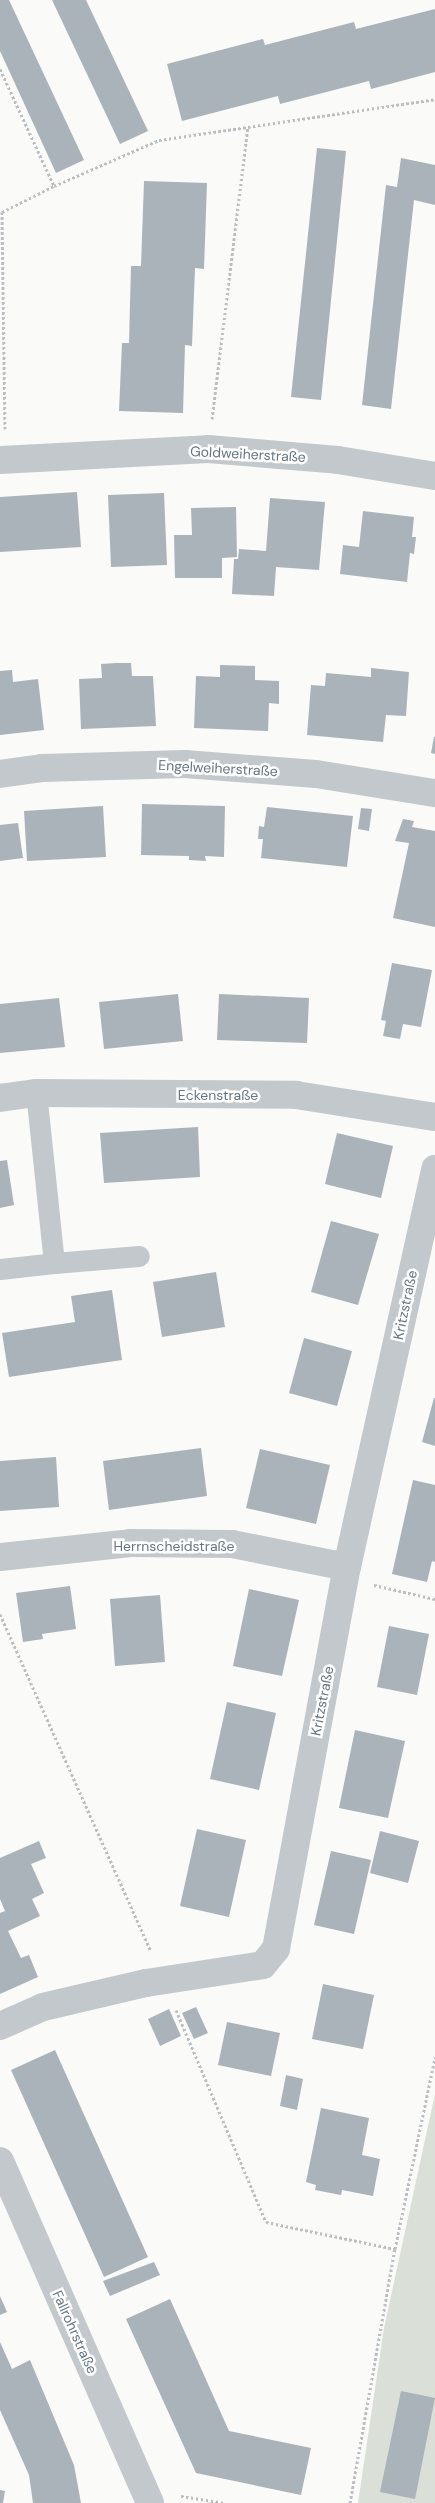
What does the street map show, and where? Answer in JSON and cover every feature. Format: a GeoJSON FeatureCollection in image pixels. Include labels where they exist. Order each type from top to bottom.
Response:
{"type":"FeatureCollection","features":[{"type":"Feature","properties":{"kind":"street","name":"Goldweiherstraße"},"geometry":{"type":"LineString","coordinates":[[2,459],[208,449],[338,460],[435,476]]}},
{"type":"Feature","properties":{"kind":"street","name":"Engelweiherstraße"},"geometry":{"type":"LineString","coordinates":[[0,774],[42,768],[185,764],[316,774],[435,793]]}},
{"type":"Feature","properties":{"kind":"street","name":"Eckenstraße"},"geometry":{"type":"LineString","coordinates":[[0,1098],[36,1093],[296,1095],[435,1117]]}},
{"type":"Feature","properties":{"kind":"street","name":"Kritzstraße"},"geometry":{"type":"LineString","coordinates":[[0,2026],[43,2007],[146,1983],[262,1965],[276,1949],[347,1567],[435,1169]]}},
{"type":"Feature","properties":{"kind":"street","name":"Herrnscheidstraße"},"geometry":{"type":"LineString","coordinates":[[0,1558],[130,1543],[232,1544],[347,1567]]}},
{"type":"Feature","properties":{"kind":"street","name":"Fallrohrstraße"},"geometry":{"type":"LineString","coordinates":[[0,2161],[149,2501]]}},
{"type":"Feature","properties":{"kind":"lane"},"geometry":{"type":"LineString","coordinates":[[36,1093],[54,1263]]}},
{"type":"Feature","properties":{"kind":"lane"},"geometry":{"type":"LineString","coordinates":[[0,1269],[139,1256]]}},
{"type":"Feature","properties":{"kind":"path"},"geometry":{"type":"LineString","coordinates":[[0,69],[54,186]]}},
{"type":"Feature","properties":{"kind":"path"},"geometry":{"type":"LineString","coordinates":[[2,459],[2,212],[54,186],[158,140],[435,98]]}},
{"type":"Feature","properties":{"kind":"path"},"geometry":{"type":"LineString","coordinates":[[208,449],[248,127]]}},
{"type":"Feature","properties":{"kind":"path"},"geometry":{"type":"LineString","coordinates":[[347,1567],[370,1584],[435,1599]]}},
{"type":"Feature","properties":{"kind":"path"},"geometry":{"type":"LineString","coordinates":[[350,2503],[395,2248],[435,2057]]}},
{"type":"Feature","properties":{"kind":"path"},"geometry":{"type":"LineString","coordinates":[[149,2501],[187,2495],[225,2503]]}},
{"type":"Feature","properties":{"kind":"shaded area"},"geometry":{"type":"Polygon","coordinates":[[[435,2094],[435,2503],[358,2503],[384,2328],[435,2094]]]}},
{"type":"Feature","properties":{"kind":"building"},"geometry":{"type":"Polygon","coordinates":[[[0,0],[9,0],[84,160],[56,173],[0,51],[0,0]]]}},
{"type":"Feature","properties":{"kind":"building"},"geometry":{"type":"Polygon","coordinates":[[[52,0],[86,0],[148,131],[120,144],[52,0]]]}},
{"type":"Feature","properties":{"kind":"building"},"geometry":{"type":"Polygon","coordinates":[[[435,9],[435,72],[371,89],[369,81],[280,104],[278,96],[182,121],[167,64],[263,39],[265,45],[354,22],[356,29],[435,9]]]}},
{"type":"Feature","properties":{"kind":"building"},"geometry":{"type":"Polygon","coordinates":[[[317,148],[346,151],[321,400],[291,397],[317,148]]]}},
{"type":"Feature","properties":{"kind":"building"},"geometry":{"type":"Polygon","coordinates":[[[401,158],[435,165],[435,205],[414,200],[391,409],[362,405],[386,185],[397,187],[401,158]]]}},
{"type":"Feature","properties":{"kind":"building"},"geometry":{"type":"Polygon","coordinates":[[[144,181],[207,183],[204,269],[195,268],[192,346],[185,345],[183,413],[119,411],[122,343],[129,343],[131,266],[141,266],[144,181]]]}},
{"type":"Feature","properties":{"kind":"building"},"geometry":{"type":"Polygon","coordinates":[[[77,492],[81,547],[0,552],[0,497],[77,492]]]}},
{"type":"Feature","properties":{"kind":"building"},"geometry":{"type":"Polygon","coordinates":[[[164,493],[167,565],[111,567],[108,495],[164,493]]]}},
{"type":"Feature","properties":{"kind":"building"},"geometry":{"type":"Polygon","coordinates":[[[270,498],[325,502],[319,570],[276,567],[274,596],[232,594],[234,559],[238,559],[239,549],[266,551],[270,498]]]}},
{"type":"Feature","properties":{"kind":"building"},"geometry":{"type":"Polygon","coordinates":[[[236,507],[237,557],[222,558],[222,578],[175,578],[174,535],[192,535],[191,508],[236,507]]]}},
{"type":"Feature","properties":{"kind":"building"},"geometry":{"type":"Polygon","coordinates":[[[363,511],[414,517],[412,537],[416,537],[414,554],[410,553],[407,582],[340,574],[343,545],[359,547],[363,511]]]}},
{"type":"Feature","properties":{"kind":"building"},"geometry":{"type":"Polygon","coordinates":[[[131,663],[132,676],[153,676],[156,726],[81,729],[79,679],[102,678],[101,664],[131,663]]]}},
{"type":"Feature","properties":{"kind":"building"},"geometry":{"type":"Polygon","coordinates":[[[220,665],[255,666],[255,680],[279,681],[279,704],[269,703],[268,731],[194,728],[196,676],[220,677],[220,665]]]}},
{"type":"Feature","properties":{"kind":"building"},"geometry":{"type":"Polygon","coordinates":[[[371,668],[409,672],[406,716],[386,715],[383,742],[307,735],[311,685],[325,686],[326,673],[371,677],[371,668]]]}},
{"type":"Feature","properties":{"kind":"building"},"geometry":{"type":"Polygon","coordinates":[[[12,670],[13,682],[38,679],[44,730],[0,735],[0,671],[12,670]]]}},
{"type":"Feature","properties":{"kind":"building"},"geometry":{"type":"Polygon","coordinates":[[[435,737],[435,754],[431,753],[435,737]]]}},
{"type":"Feature","properties":{"kind":"building"},"geometry":{"type":"Polygon","coordinates":[[[142,804],[225,806],[224,857],[205,856],[206,861],[189,860],[189,856],[141,855],[142,804]]]}},
{"type":"Feature","properties":{"kind":"building"},"geometry":{"type":"Polygon","coordinates":[[[103,806],[106,857],[27,861],[24,811],[103,806]]]}},
{"type":"Feature","properties":{"kind":"building"},"geometry":{"type":"Polygon","coordinates":[[[267,807],[353,816],[347,867],[261,858],[263,839],[258,839],[259,826],[264,827],[267,807]]]}},
{"type":"Feature","properties":{"kind":"building"},"geometry":{"type":"Polygon","coordinates":[[[361,808],[372,809],[369,831],[358,829],[361,808]]]}},
{"type":"Feature","properties":{"kind":"building"},"geometry":{"type":"Polygon","coordinates":[[[403,819],[414,821],[412,827],[435,831],[435,927],[393,918],[409,843],[395,841],[403,819]]]}},
{"type":"Feature","properties":{"kind":"building"},"geometry":{"type":"Polygon","coordinates":[[[18,823],[23,858],[0,861],[0,825],[18,823]]]}},
{"type":"Feature","properties":{"kind":"building"},"geometry":{"type":"Polygon","coordinates":[[[392,963],[432,970],[421,1027],[403,1024],[400,1039],[383,1036],[386,1021],[381,1020],[392,963]]]}},
{"type":"Feature","properties":{"kind":"building"},"geometry":{"type":"Polygon","coordinates":[[[178,994],[183,1041],[104,1049],[99,1002],[178,994]]]}},
{"type":"Feature","properties":{"kind":"building"},"geometry":{"type":"Polygon","coordinates":[[[219,994],[309,998],[307,1043],[217,1040],[219,994]]]}},
{"type":"Feature","properties":{"kind":"building"},"geometry":{"type":"Polygon","coordinates":[[[59,998],[65,1047],[0,1053],[0,1004],[59,998]]]}},
{"type":"Feature","properties":{"kind":"building"},"geometry":{"type":"Polygon","coordinates":[[[198,1127],[200,1177],[104,1183],[100,1133],[198,1127]]]}},
{"type":"Feature","properties":{"kind":"building"},"geometry":{"type":"Polygon","coordinates":[[[337,1133],[393,1146],[381,1198],[325,1184],[337,1133]]]}},
{"type":"Feature","properties":{"kind":"building"},"geometry":{"type":"Polygon","coordinates":[[[7,1160],[14,1205],[0,1208],[0,1161],[7,1160]]]}},
{"type":"Feature","properties":{"kind":"building"},"geometry":{"type":"Polygon","coordinates":[[[331,1221],[379,1234],[358,1305],[311,1292],[331,1221]]]}},
{"type":"Feature","properties":{"kind":"building"},"geometry":{"type":"Polygon","coordinates":[[[216,1272],[225,1327],[162,1337],[153,1282],[216,1272]]]}},
{"type":"Feature","properties":{"kind":"building"},"geometry":{"type":"Polygon","coordinates":[[[112,1290],[122,1360],[9,1377],[2,1333],[75,1322],[71,1296],[112,1290]]]}},
{"type":"Feature","properties":{"kind":"building"},"geometry":{"type":"Polygon","coordinates":[[[304,1338],[352,1351],[337,1406],[289,1393],[304,1338]]]}},
{"type":"Feature","properties":{"kind":"building"},"geometry":{"type":"Polygon","coordinates":[[[435,1398],[435,1446],[422,1442],[435,1398]]]}},
{"type":"Feature","properties":{"kind":"building"},"geometry":{"type":"Polygon","coordinates":[[[201,1448],[207,1496],[109,1510],[103,1461],[201,1448]]]}},
{"type":"Feature","properties":{"kind":"building"},"geometry":{"type":"Polygon","coordinates":[[[260,1449],[330,1465],[316,1524],[246,1508],[260,1449]]]}},
{"type":"Feature","properties":{"kind":"building"},"geometry":{"type":"Polygon","coordinates":[[[56,1457],[59,1507],[0,1511],[0,1461],[56,1457]]]}},
{"type":"Feature","properties":{"kind":"building"},"geometry":{"type":"Polygon","coordinates":[[[413,1480],[435,1485],[435,1562],[432,1561],[427,1582],[392,1574],[413,1480]]]}},
{"type":"Feature","properties":{"kind":"building"},"geometry":{"type":"Polygon","coordinates":[[[70,1586],[76,1629],[42,1634],[43,1639],[23,1642],[16,1593],[70,1586]]]}},
{"type":"Feature","properties":{"kind":"building"},"geometry":{"type":"Polygon","coordinates":[[[249,1589],[299,1600],[282,1676],[233,1666],[249,1589]]]}},
{"type":"Feature","properties":{"kind":"building"},"geometry":{"type":"Polygon","coordinates":[[[160,1595],[165,1662],[115,1666],[110,1599],[160,1595]]]}},
{"type":"Feature","properties":{"kind":"building"},"geometry":{"type":"Polygon","coordinates":[[[389,1626],[429,1634],[417,1695],[377,1687],[389,1626]]]}},
{"type":"Feature","properties":{"kind":"building"},"geometry":{"type":"Polygon","coordinates":[[[227,1702],[276,1713],[259,1790],[210,1779],[227,1702]]]}},
{"type":"Feature","properties":{"kind":"building"},"geometry":{"type":"Polygon","coordinates":[[[355,1730],[405,1741],[388,1818],[339,1808],[355,1730]]]}},
{"type":"Feature","properties":{"kind":"building"},"geometry":{"type":"Polygon","coordinates":[[[197,1829],[246,1840],[229,1917],[180,1906],[197,1829]]]}},
{"type":"Feature","properties":{"kind":"building"},"geometry":{"type":"Polygon","coordinates":[[[380,1831],[419,1841],[408,1883],[370,1873],[380,1831]]]}},
{"type":"Feature","properties":{"kind":"building"},"geometry":{"type":"Polygon","coordinates":[[[39,1841],[46,1858],[31,1864],[44,1893],[32,1899],[40,1916],[8,1931],[21,1958],[29,1955],[38,1977],[0,1994],[0,1913],[5,1911],[0,1899],[0,1858],[39,1841]]]}},
{"type":"Feature","properties":{"kind":"building"},"geometry":{"type":"Polygon","coordinates":[[[331,1851],[371,1860],[354,1934],[314,1925],[331,1851]]]}},
{"type":"Feature","properties":{"kind":"building"},"geometry":{"type":"Polygon","coordinates":[[[323,1984],[374,1995],[363,2049],[312,2039],[323,1984]]]}},
{"type":"Feature","properties":{"kind":"building"},"geometry":{"type":"Polygon","coordinates":[[[196,2007],[208,2033],[194,2039],[182,2013],[196,2007]]]}},
{"type":"Feature","properties":{"kind":"building"},"geometry":{"type":"Polygon","coordinates":[[[169,2009],[181,2036],[160,2046],[148,2019],[169,2009]]]}},
{"type":"Feature","properties":{"kind":"building"},"geometry":{"type":"Polygon","coordinates":[[[227,2022],[280,2033],[271,2076],[218,2065],[227,2022]]]}},
{"type":"Feature","properties":{"kind":"building"},"geometry":{"type":"Polygon","coordinates":[[[55,2050],[148,2257],[104,2277],[11,2070],[55,2050]]]}},
{"type":"Feature","properties":{"kind":"building"},"geometry":{"type":"Polygon","coordinates":[[[286,2075],[303,2079],[297,2110],[280,2106],[286,2075]]]}},
{"type":"Feature","properties":{"kind":"building"},"geometry":{"type":"Polygon","coordinates":[[[321,2108],[369,2118],[362,2155],[380,2159],[373,2196],[342,2190],[341,2195],[315,2190],[316,2185],[306,2182],[321,2108]]]}},
{"type":"Feature","properties":{"kind":"building"},"geometry":{"type":"Polygon","coordinates":[[[154,2262],[160,2275],[110,2296],[103,2281],[154,2262]]]}},
{"type":"Feature","properties":{"kind":"building"},"geometry":{"type":"Polygon","coordinates":[[[0,2296],[7,2312],[0,2315],[0,2296]]]}},
{"type":"Feature","properties":{"kind":"building"},"geometry":{"type":"Polygon","coordinates":[[[170,2299],[229,2431],[311,2448],[301,2495],[196,2473],[126,2319],[170,2299]]]}},
{"type":"Feature","properties":{"kind":"building"},"geometry":{"type":"Polygon","coordinates":[[[0,2342],[12,2369],[30,2360],[74,2465],[81,2503],[33,2503],[29,2475],[0,2410],[0,2342]]]}},
{"type":"Feature","properties":{"kind":"building"},"geometry":{"type":"Polygon","coordinates":[[[401,2391],[435,2398],[415,2499],[380,2492],[401,2391]]]}},
{"type":"Feature","properties":{"kind":"building"},"geometry":{"type":"Polygon","coordinates":[[[0,2490],[5,2491],[3,2503],[0,2503],[0,2490]]]}}]}
